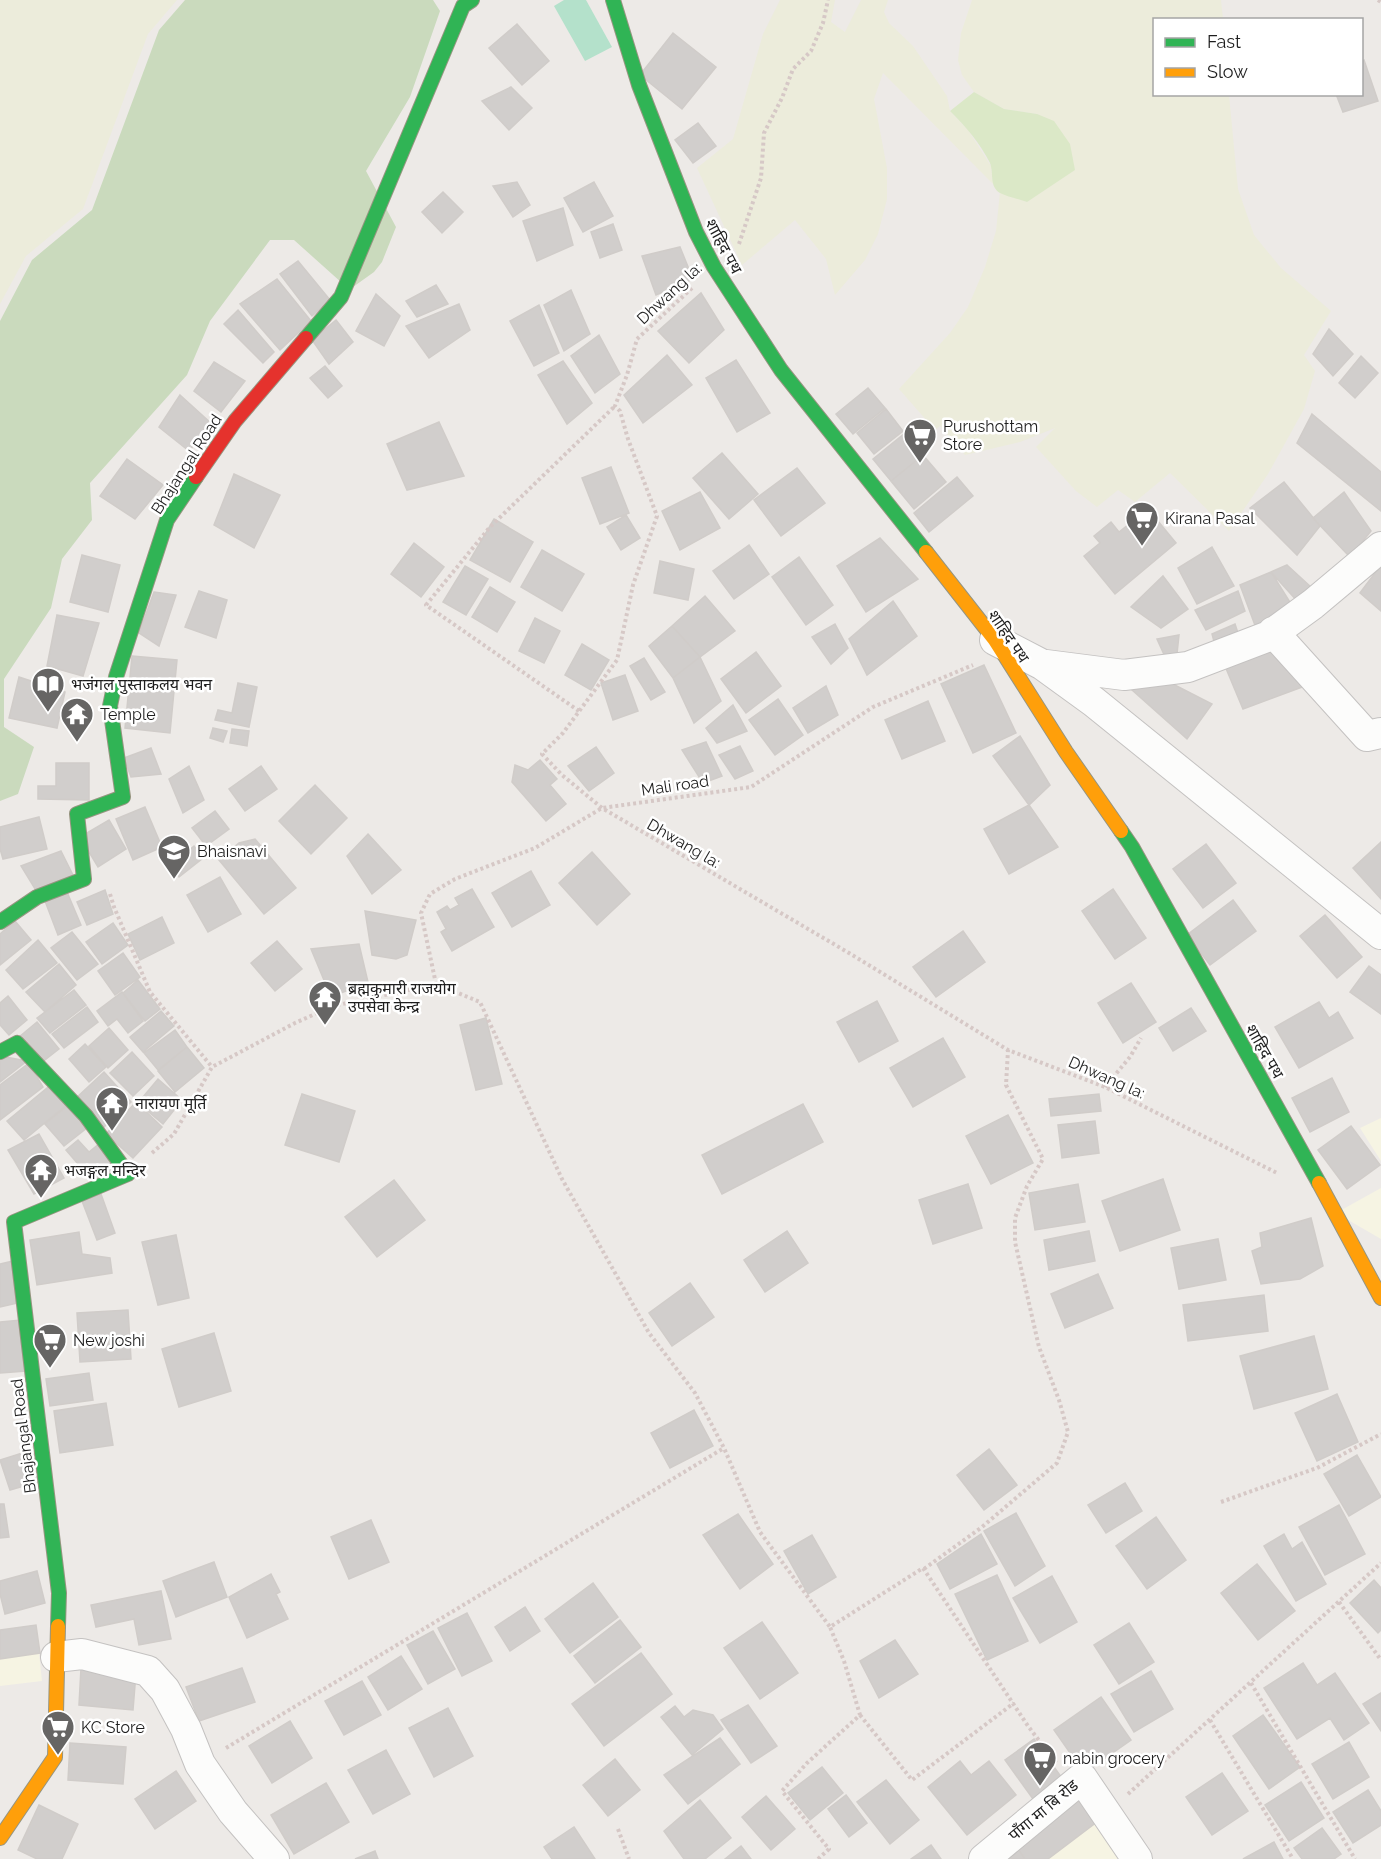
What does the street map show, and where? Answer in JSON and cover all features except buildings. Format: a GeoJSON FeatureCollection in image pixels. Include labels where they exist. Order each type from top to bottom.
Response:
{"type":"FeatureCollection","features":[{"type":"Feature","properties":{"kind":"street","name":"Bhajangal Road"},"geometry":{"type":"LineString","coordinates":[[83,868],[78,814],[123,797],[110,706],[116,677],[167,520],[235,421],[341,297],[463,6],[472,0]]}},
{"type":"Feature","properties":{"kind":"street","name":"शाहिद पथ"},"geometry":{"type":"LineString","coordinates":[[614,0],[639,85],[696,232],[714,267],[781,370],[1000,650],[1132,847],[1197,966],[1269,1090],[1381,1298]]}},
{"type":"Feature","properties":{"kind":"street"},"geometry":{"type":"LineString","coordinates":[[1000,650],[1043,665],[1124,675],[1188,667],[1274,632],[1313,604],[1381,548]]}},
{"type":"Feature","properties":{"kind":"street"},"geometry":{"type":"LineString","coordinates":[[1274,632],[1367,736],[1381,733]]}},
{"type":"Feature","properties":{"kind":"street"},"geometry":{"type":"LineString","coordinates":[[1043,665],[1094,702],[1381,934]]}},
{"type":"Feature","properties":{"kind":"street"},"geometry":{"type":"LineString","coordinates":[[0,922],[37,897],[84,879],[83,868]]}},
{"type":"Feature","properties":{"kind":"street"},"geometry":{"type":"LineString","coordinates":[[0,1052],[17,1043],[86,1116],[128,1174]]}},
{"type":"Feature","properties":{"kind":"street","name":"Bhajangal Road"},"geometry":{"type":"LineString","coordinates":[[0,1838],[55,1756],[59,1593],[14,1222],[128,1174]]}},
{"type":"Feature","properties":{"kind":"street"},"geometry":{"type":"LineString","coordinates":[[56,1657],[82,1654],[148,1671],[165,1690],[186,1729],[200,1764],[233,1812],[274,1859]]}},
{"type":"Feature","properties":{"kind":"street","name":"पाँगा मा बि रोड"},"geometry":{"type":"LineString","coordinates":[[984,1859],[1082,1778],[1137,1859]]}},
{"type":"Feature","properties":{"kind":"path","name":"Dhwang la:"},"geometry":{"type":"LineString","coordinates":[[828,0],[823,23],[811,51],[793,69],[782,98],[764,133],[761,178],[738,246],[637,339],[615,406],[620,411],[657,516],[633,585],[617,660],[563,733],[542,754],[562,775],[602,808],[849,953],[1008,1050],[1105,1087],[1284,1177]]}},
{"type":"Feature","properties":{"kind":"path"},"geometry":{"type":"LineString","coordinates":[[579,711],[426,605],[490,527],[615,406]]}},
{"type":"Feature","properties":{"kind":"path","name":"Mali road"},"geometry":{"type":"LineString","coordinates":[[436,984],[421,913],[430,894],[455,879],[535,848],[602,808],[751,787],[873,707],[981,661],[1000,650]]}},
{"type":"Feature","properties":{"kind":"path"},"geometry":{"type":"LineString","coordinates":[[83,868],[103,866],[114,908],[150,992],[212,1067]]}},
{"type":"Feature","properties":{"kind":"path"},"geometry":{"type":"LineString","coordinates":[[128,1174],[174,1134],[212,1067],[295,1023],[333,1006],[436,984],[480,1002],[562,1179],[649,1333],[695,1393],[724,1448],[760,1532],[830,1627],[844,1661],[860,1715],[912,1780],[1014,1703]]}},
{"type":"Feature","properties":{"kind":"path"},"geometry":{"type":"LineString","coordinates":[[1105,1087],[1141,1038]]}},
{"type":"Feature","properties":{"kind":"path"},"geometry":{"type":"LineString","coordinates":[[830,1627],[923,1568],[982,1527],[1057,1463],[1068,1432],[1059,1400],[1039,1347],[1015,1242],[1015,1218],[1027,1186],[1043,1159],[1006,1085],[1008,1050]]}},
{"type":"Feature","properties":{"kind":"path"},"geometry":{"type":"LineString","coordinates":[[1221,1502],[1317,1468],[1381,1434]]}},
{"type":"Feature","properties":{"kind":"path"},"geometry":{"type":"LineString","coordinates":[[200,1764],[724,1448]]}},
{"type":"Feature","properties":{"kind":"path"},"geometry":{"type":"LineString","coordinates":[[1106,1815],[1381,1563]]}},
{"type":"Feature","properties":{"kind":"path"},"geometry":{"type":"LineString","coordinates":[[923,1568],[1028,1726],[1057,1764],[1082,1778]]}},
{"type":"Feature","properties":{"kind":"path"},"geometry":{"type":"LineString","coordinates":[[1339,1602],[1381,1660]]}},
{"type":"Feature","properties":{"kind":"path"},"geometry":{"type":"LineString","coordinates":[[1251,1683],[1355,1859]]}},
{"type":"Feature","properties":{"kind":"path"},"geometry":{"type":"LineString","coordinates":[[818,1859],[829,1849],[782,1791],[807,1763],[860,1715]]}},
{"type":"Feature","properties":{"kind":"path"},"geometry":{"type":"LineString","coordinates":[[1210,1720],[1293,1859]]}},
{"type":"Feature","properties":{"kind":"path"},"geometry":{"type":"LineString","coordinates":[[618,1829],[629,1859]]}},
{"type":"Feature","properties":{"kind":"shaded area"},"geometry":{"type":"Polygon","coordinates":[[[1381,1118],[1381,1161],[1360,1128],[1381,1118]]]}},
{"type":"Feature","properties":{"kind":"shaded area"},"geometry":{"type":"Polygon","coordinates":[[[1381,1188],[1381,1239],[1336,1213],[1381,1188]]]}},
{"type":"Feature","properties":{"kind":"shaded area"},"geometry":{"type":"Polygon","coordinates":[[[36,1625],[42,1681],[0,1686],[0,1630],[36,1625]]]}},
{"type":"Feature","properties":{"kind":"shaded area"},"geometry":{"type":"Polygon","coordinates":[[[1079,1789],[1120,1859],[987,1859],[1079,1789]]]}},
{"type":"Feature","properties":{"kind":"green space"},"geometry":{"type":"Polygon","coordinates":[[[0,0],[177,0],[148,34],[83,209],[26,256],[0,304],[0,0]]]}},
{"type":"Feature","properties":{"kind":"green space"},"geometry":{"type":"Polygon","coordinates":[[[185,0],[433,0],[440,11],[410,97],[366,171],[396,227],[382,262],[374,272],[353,287],[342,283],[294,240],[270,240],[210,321],[187,375],[90,483],[92,520],[62,559],[51,608],[4,679],[4,727],[34,747],[18,794],[0,801],[0,321],[32,260],[92,210],[159,30],[185,0]]]}},
{"type":"Feature","properties":{"kind":"green space"},"geometry":{"type":"Polygon","coordinates":[[[564,0],[586,0],[612,47],[585,61],[554,6],[564,0]]]}},
{"type":"Feature","properties":{"kind":"green space"},"geometry":{"type":"Polygon","coordinates":[[[780,0],[835,0],[831,22],[845,32],[861,0],[888,0],[884,12],[889,23],[913,46],[947,96],[950,111],[968,130],[991,166],[993,184],[883,73],[874,99],[887,168],[887,199],[878,234],[865,260],[835,295],[826,259],[795,220],[742,265],[697,168],[733,139],[763,34],[780,0]]]}},
{"type":"Feature","properties":{"kind":"green space"},"geometry":{"type":"Polygon","coordinates":[[[972,0],[1221,0],[1223,18],[1153,18],[1153,96],[1229,96],[1238,189],[1254,235],[1281,268],[1331,311],[1304,355],[1315,371],[1304,409],[1268,474],[1229,531],[1170,473],[1135,502],[1118,490],[1097,507],[1076,491],[1036,447],[1055,428],[1020,442],[965,455],[940,426],[935,430],[899,389],[950,333],[968,307],[985,267],[996,231],[1000,192],[1027,202],[1037,114],[1004,109],[974,92],[962,75],[958,60],[961,33],[972,0]]]}},
{"type":"Feature","properties":{"kind":"green space"},"geometry":{"type":"Polygon","coordinates":[[[974,92],[1004,109],[1037,114],[1054,121],[1070,144],[1075,170],[1027,202],[1000,193],[994,187],[990,163],[986,156],[962,123],[950,111],[974,92]]]}},
{"type":"Feature","properties":{"kind":"traffic: fast"},"geometry":{"type":"LineString","coordinates":[[306,338],[341,297],[463,6],[472,0]]}},
{"type":"Feature","properties":{"kind":"traffic: fast"},"geometry":{"type":"LineString","coordinates":[[613,0],[639,85],[696,232],[714,267],[781,370],[926,552]]}},
{"type":"Feature","properties":{"kind":"traffic: fast"},"geometry":{"type":"LineString","coordinates":[[0,922],[37,897],[84,879],[77,814],[123,797],[110,706],[116,677],[167,520],[196,477]]}},
{"type":"Feature","properties":{"kind":"traffic: fast"},"geometry":{"type":"LineString","coordinates":[[1121,831],[1319,1183]]}},
{"type":"Feature","properties":{"kind":"traffic: fast"},"geometry":{"type":"LineString","coordinates":[[0,1052],[17,1043],[86,1116],[128,1174],[14,1222],[59,1593],[58,1626]]}},
{"type":"Feature","properties":{"kind":"traffic: slow"},"geometry":{"type":"LineString","coordinates":[[926,552],[995,640],[1066,752],[1121,831]]}},
{"type":"Feature","properties":{"kind":"traffic: slow"},"geometry":{"type":"LineString","coordinates":[[1319,1183],[1381,1298]]}},
{"type":"Feature","properties":{"kind":"traffic: slow"},"geometry":{"type":"LineString","coordinates":[[0,1838],[55,1757],[58,1626]]}},
{"type":"Feature","properties":{"kind":"traffic: jam"},"geometry":{"type":"LineString","coordinates":[[196,477],[235,421],[306,338]]}},
{"type":"Feature","properties":{"kind":"place","name":"Purushottam Store"},"geometry":{"type":"Point","coordinates":[920,464]}},
{"type":"Feature","properties":{"kind":"place","name":"Kirana Pasal"},"geometry":{"type":"Point","coordinates":[1142,547]}},
{"type":"Feature","properties":{"kind":"place","name":"भजंगल पुस्ताकलय भवन"},"geometry":{"type":"Point","coordinates":[48,713]}},
{"type":"Feature","properties":{"kind":"place","name":"Temple"},"geometry":{"type":"Point","coordinates":[77,743]}},
{"type":"Feature","properties":{"kind":"place","name":"Bhaisnavi"},"geometry":{"type":"Point","coordinates":[174,880]}},
{"type":"Feature","properties":{"kind":"place","name":"ब्रह्मकुमारी राजयोग उपसेवा केन्द्र"},"geometry":{"type":"Point","coordinates":[325,1026]}},
{"type":"Feature","properties":{"kind":"place","name":"नारायण मूर्ति"},"geometry":{"type":"Point","coordinates":[112,1132]}},
{"type":"Feature","properties":{"kind":"place","name":"भजङ्गल मन्दिर"},"geometry":{"type":"Point","coordinates":[41,1199]}},
{"type":"Feature","properties":{"kind":"place","name":"New joshi"},"geometry":{"type":"Point","coordinates":[50,1369]}},
{"type":"Feature","properties":{"kind":"place","name":"KC Store"},"geometry":{"type":"Point","coordinates":[58,1756]}},
{"type":"Feature","properties":{"kind":"place","name":"nabin grocery"},"geometry":{"type":"Point","coordinates":[1040,1787]}}]}
